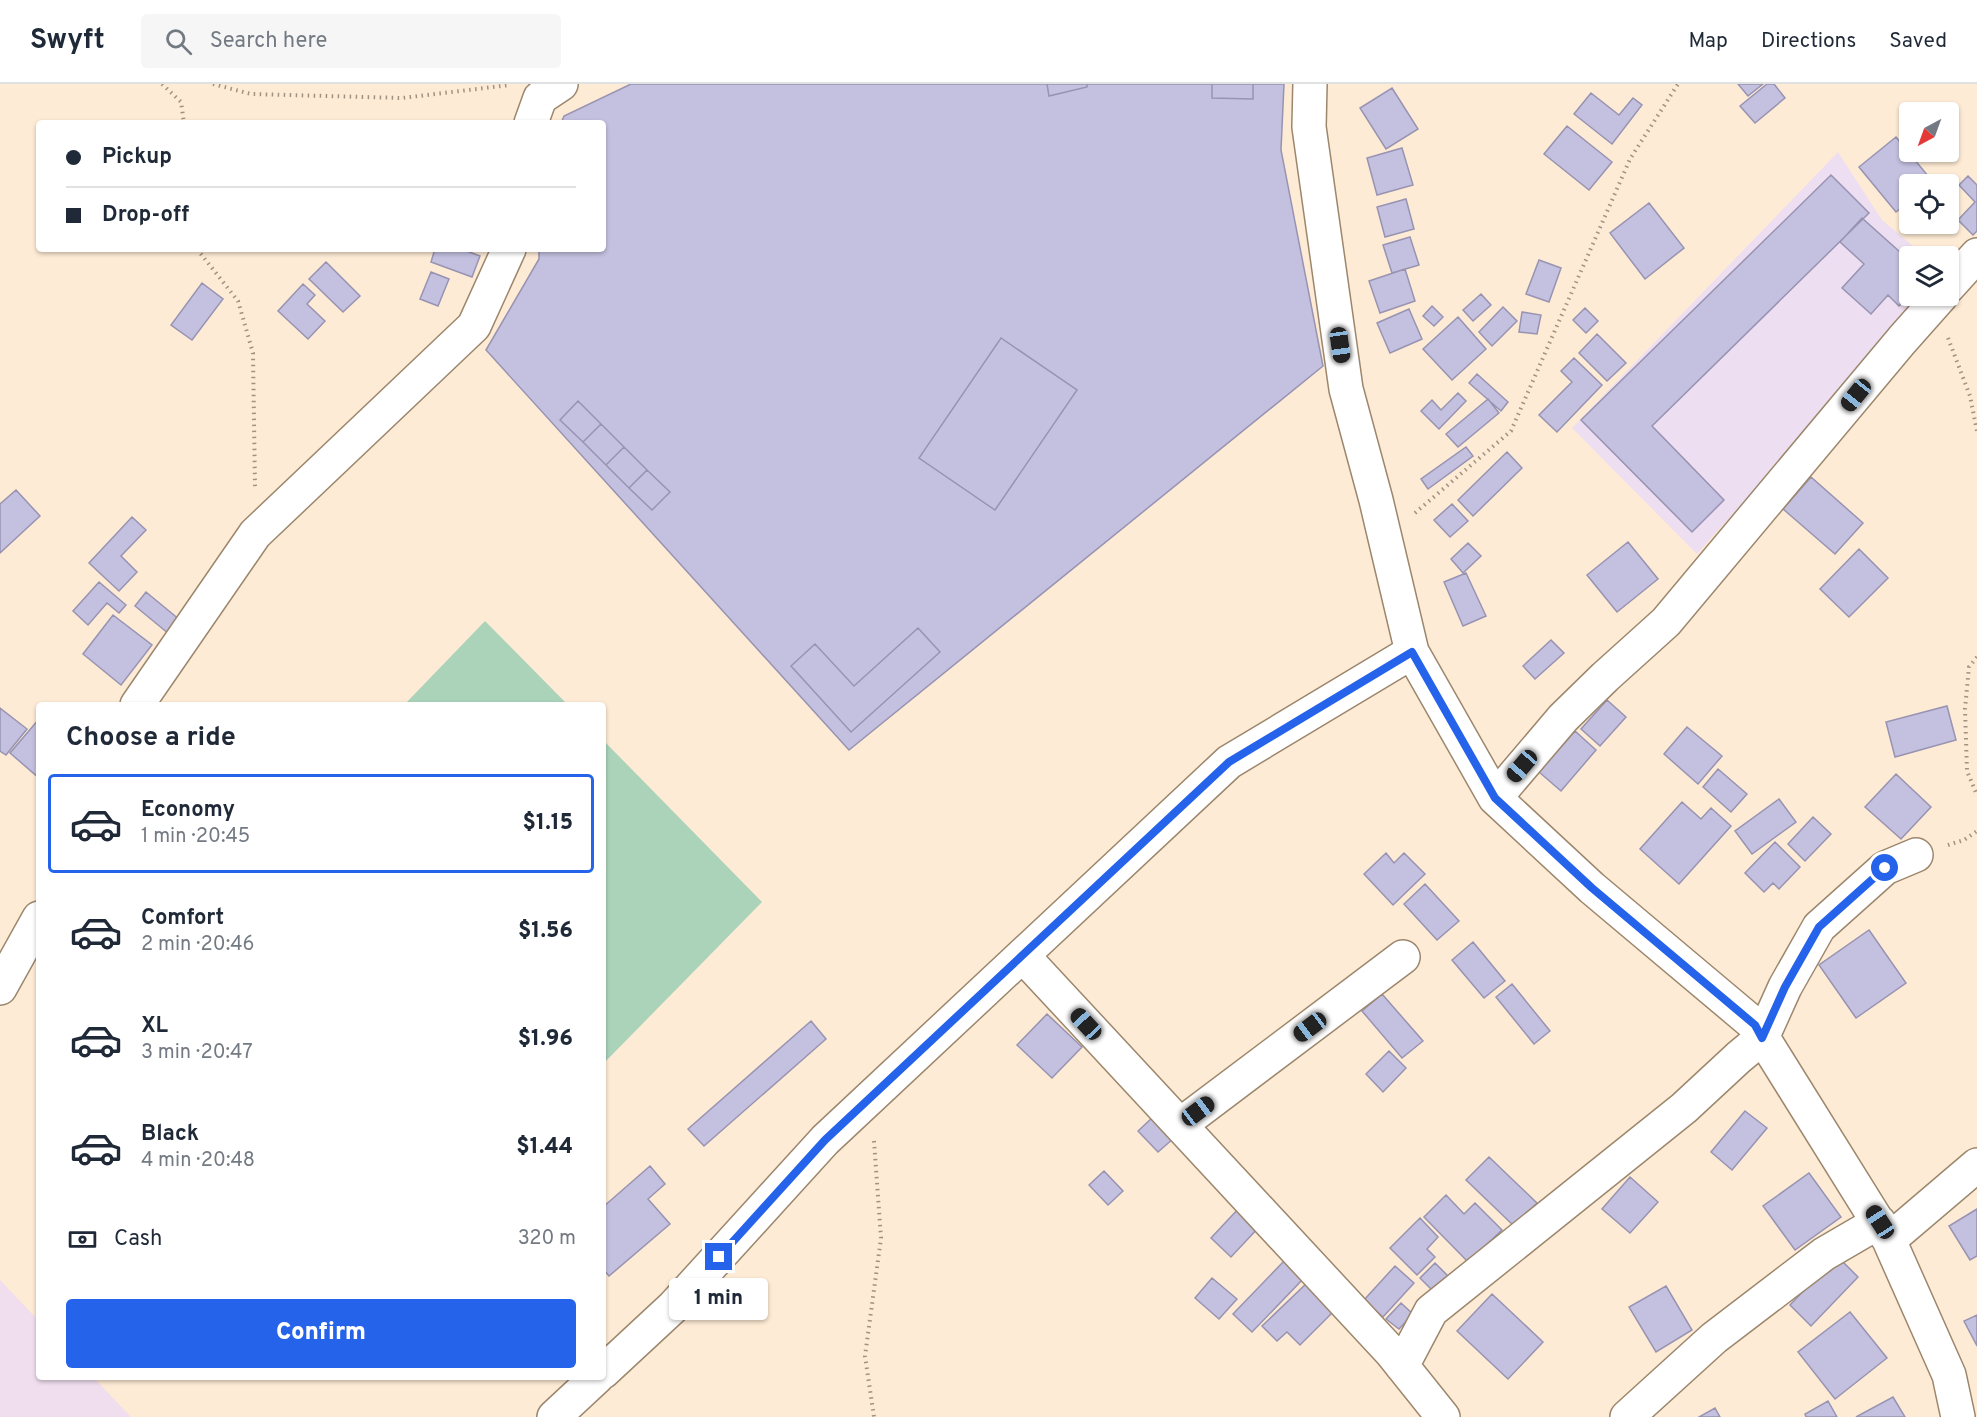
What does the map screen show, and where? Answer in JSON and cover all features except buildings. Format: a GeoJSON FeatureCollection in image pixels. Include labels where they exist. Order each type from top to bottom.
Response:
{"type":"FeatureCollection","features":[{"type":"Feature","properties":{"kind":"street"},"geometry":{"type":"LineString","coordinates":[[1310,84],[1309,127],[1346,389],[1412,652],[1495,798],[1592,888],[1755,1025],[1884,1231],[1949,1375],[1958,1417]]}},
{"type":"Feature","properties":{"kind":"street"},"geometry":{"type":"LineString","coordinates":[[532,120],[540,98],[558,86]]}},
{"type":"Feature","properties":{"kind":"street"},"geometry":{"type":"LineString","coordinates":[[139,702],[255,534],[474,326],[508,252]]}},
{"type":"Feature","properties":{"kind":"street"},"geometry":{"type":"LineString","coordinates":[[1959,275],[1977,255]]}},
{"type":"Feature","properties":{"kind":"street"},"geometry":{"type":"LineString","coordinates":[[1495,798],[1563,718],[1605,676],[1666,622],[1932,306]]}},
{"type":"Feature","properties":{"kind":"street"},"geometry":{"type":"LineString","coordinates":[[606,1369],[673,1307],[825,1140],[1229,762],[1412,652]]}},
{"type":"Feature","properties":{"kind":"street"},"geometry":{"type":"LineString","coordinates":[[1402,1366],[1431,1311],[1684,1107],[1762,1038],[1785,987],[1819,927],[1885,868],[1916,855]]}},
{"type":"Feature","properties":{"kind":"street"},"geometry":{"type":"LineString","coordinates":[[0,988],[36,923]]}},
{"type":"Feature","properties":{"kind":"street"},"geometry":{"type":"LineString","coordinates":[[1023,956],[1391,1352],[1443,1417]]}},
{"type":"Feature","properties":{"kind":"street"},"geometry":{"type":"LineString","coordinates":[[1180,1125],[1403,957]]}},
{"type":"Feature","properties":{"kind":"street"},"geometry":{"type":"LineString","coordinates":[[1627,1417],[1714,1338],[1824,1254],[1884,1231],[1977,1165]]}},
{"type":"Feature","properties":{"kind":"street"},"geometry":{"type":"LineString","coordinates":[[554,1417],[594,1380]]}},
{"type":"Feature","properties":{"kind":"path"},"geometry":{"type":"LineString","coordinates":[[162,84],[181,102],[184,120]]}},
{"type":"Feature","properties":{"kind":"path"},"geometry":{"type":"LineString","coordinates":[[213,84],[251,94],[402,98],[503,85],[558,86]]}},
{"type":"Feature","properties":{"kind":"path"},"geometry":{"type":"LineString","coordinates":[[1385,539],[1511,431],[1629,159],[1678,84]]}},
{"type":"Feature","properties":{"kind":"path"},"geometry":{"type":"LineString","coordinates":[[199,252],[238,301],[253,353],[255,534]]}},
{"type":"Feature","properties":{"kind":"path"},"geometry":{"type":"LineString","coordinates":[[1942,306],[1949,341],[1970,396],[1977,431]]}},
{"type":"Feature","properties":{"kind":"path"},"geometry":{"type":"LineString","coordinates":[[1977,657],[1969,667],[1965,710],[1967,771],[1977,795]]}},
{"type":"Feature","properties":{"kind":"path"},"geometry":{"type":"LineString","coordinates":[[872,1097],[881,1238],[865,1356],[874,1417]]}},
{"type":"Feature","properties":{"kind":"shaded area"},"geometry":{"type":"Polygon","coordinates":[[[1838,152],[1882,220],[1913,246],[1899,246],[1899,306],[1918,306],[1697,554],[1572,428],[1838,152]]]}},
{"type":"Feature","properties":{"kind":"shaded area"},"geometry":{"type":"Polygon","coordinates":[[[0,1280],[36,1318],[36,1380],[96,1380],[131,1417],[0,1417],[0,1280]]]}},
{"type":"Feature","properties":{"kind":"green space"},"geometry":{"type":"Polygon","coordinates":[[[485,621],[565,702],[407,702],[485,621]]]}},
{"type":"Feature","properties":{"kind":"green space"},"geometry":{"type":"Polygon","coordinates":[[[606,743],[762,902],[606,1061],[606,743]]]}},
{"type":"Feature","properties":{"kind":"route"},"geometry":{"type":"LineString","coordinates":[[719,1257],[825,1140],[1229,762],[1412,652],[1495,798],[1592,888],[1755,1025],[1762,1038],[1785,987],[1819,927],[1885,868]]}}]}
